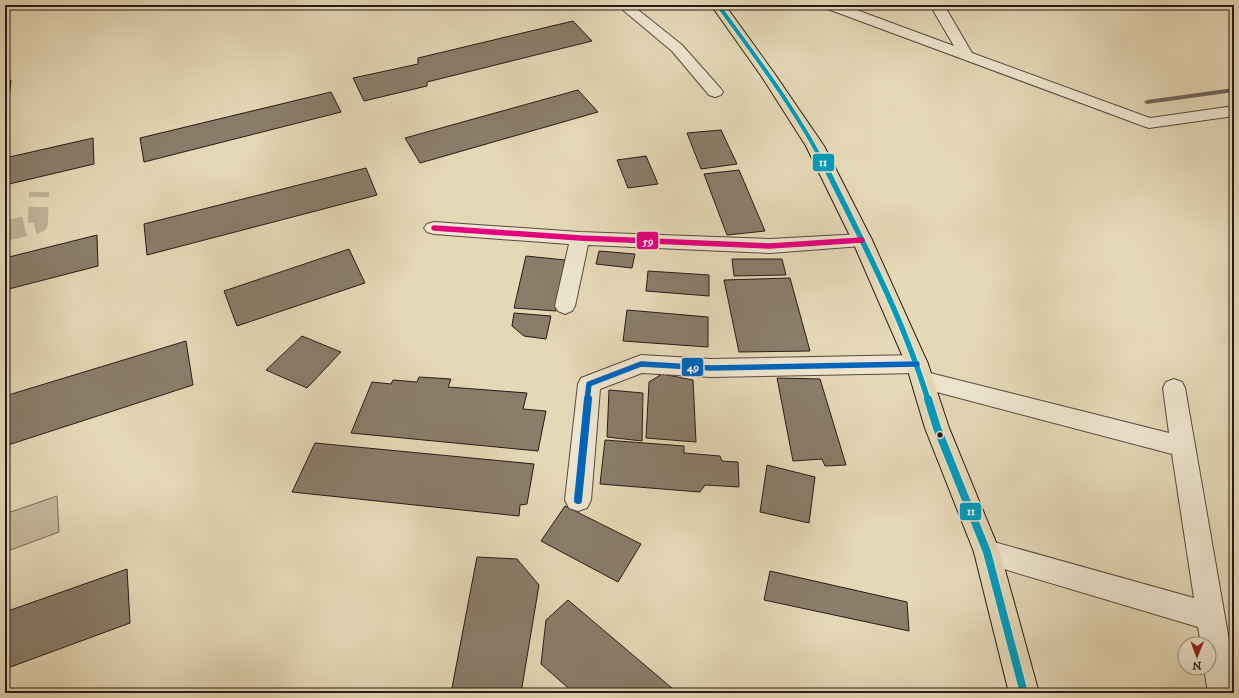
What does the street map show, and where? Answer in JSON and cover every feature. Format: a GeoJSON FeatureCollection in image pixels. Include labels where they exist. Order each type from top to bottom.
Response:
{"type":"FeatureCollection","features":[{"type":"Feature","properties":{"kind":"main road"},"geometry":{"type":"LineString","coordinates":[[718,5],[769,76],[815,146],[862,240],[919,372],[937,428],[987,552],[1024,693]]}},
{"type":"Feature","properties":{"kind":"street"},"geometry":{"type":"LineString","coordinates":[[624,5],[677,48],[715,92]]}},
{"type":"Feature","properties":{"kind":"street"},"geometry":{"type":"LineString","coordinates":[[830,5],[1149,123],[1234,111]]}},
{"type":"Feature","properties":{"kind":"street"},"geometry":{"type":"LineString","coordinates":[[937,5],[967,56]]}},
{"type":"Feature","properties":{"kind":"street"},"geometry":{"type":"LineString","coordinates":[[434,228],[580,238],[770,246],[862,240]]}},
{"type":"Feature","properties":{"kind":"street"},"geometry":{"type":"LineString","coordinates":[[565,306],[580,238]]}},
{"type":"Feature","properties":{"kind":"street"},"geometry":{"type":"LineString","coordinates":[[578,500],[589,384],[641,364],[711,368],[919,372],[1184,447]]}},
{"type":"Feature","properties":{"kind":"street"},"geometry":{"type":"LineString","coordinates":[[1174,388],[1223,693]]}},
{"type":"Feature","properties":{"kind":"street"},"geometry":{"type":"LineString","coordinates":[[987,552],[1211,617]]}},
{"type":"Feature","properties":{"kind":"shaded area"},"geometry":{"type":"Polygon","coordinates":[[[57,496],[59,532],[5,552],[5,514],[57,496]]]}},
{"type":"Feature","properties":{"kind":"building"},"geometry":{"type":"Polygon","coordinates":[[[249,5],[304,5],[303,6],[249,5]]]}},
{"type":"Feature","properties":{"kind":"building"},"geometry":{"type":"Polygon","coordinates":[[[573,21],[592,41],[427,82],[427,86],[364,101],[353,78],[418,64],[418,58],[573,21]]]}},
{"type":"Feature","properties":{"kind":"building"},"geometry":{"type":"Polygon","coordinates":[[[11,80],[9,100],[5,101],[5,81],[11,80]]]}},
{"type":"Feature","properties":{"kind":"building"},"geometry":{"type":"Polygon","coordinates":[[[578,90],[598,112],[420,163],[405,138],[578,90]]]}},
{"type":"Feature","properties":{"kind":"building"},"geometry":{"type":"Polygon","coordinates":[[[331,92],[341,112],[144,162],[140,138],[331,92]]]}},
{"type":"Feature","properties":{"kind":"building"},"geometry":{"type":"Polygon","coordinates":[[[721,130],[737,164],[701,169],[687,133],[721,130]]]}},
{"type":"Feature","properties":{"kind":"building"},"geometry":{"type":"Polygon","coordinates":[[[93,138],[94,164],[5,185],[5,158],[93,138]]]}},
{"type":"Feature","properties":{"kind":"building"},"geometry":{"type":"Polygon","coordinates":[[[646,156],[658,184],[628,188],[617,160],[646,156]]]}},
{"type":"Feature","properties":{"kind":"building"},"geometry":{"type":"Polygon","coordinates":[[[366,168],[377,195],[147,255],[144,224],[366,168]]]}},
{"type":"Feature","properties":{"kind":"building"},"geometry":{"type":"Polygon","coordinates":[[[739,170],[765,231],[727,235],[704,174],[739,170]]]}},
{"type":"Feature","properties":{"kind":"building"},"geometry":{"type":"Polygon","coordinates":[[[97,235],[98,266],[5,290],[5,258],[97,235]]]}},
{"type":"Feature","properties":{"kind":"building"},"geometry":{"type":"Polygon","coordinates":[[[349,249],[365,283],[237,326],[224,291],[349,249]]]}},
{"type":"Feature","properties":{"kind":"building"},"geometry":{"type":"Polygon","coordinates":[[[599,251],[635,254],[632,268],[596,264],[599,251]]]}},
{"type":"Feature","properties":{"kind":"building"},"geometry":{"type":"Polygon","coordinates":[[[526,256],[565,260],[556,311],[514,308],[526,256]]]}},
{"type":"Feature","properties":{"kind":"building"},"geometry":{"type":"Polygon","coordinates":[[[732,259],[782,259],[786,275],[734,276],[732,259]]]}},
{"type":"Feature","properties":{"kind":"building"},"geometry":{"type":"Polygon","coordinates":[[[648,271],[709,275],[709,296],[646,291],[648,271]]]}},
{"type":"Feature","properties":{"kind":"building"},"geometry":{"type":"Polygon","coordinates":[[[790,278],[810,351],[739,352],[724,280],[790,278]]]}},
{"type":"Feature","properties":{"kind":"building"},"geometry":{"type":"Polygon","coordinates":[[[627,310],[708,317],[708,347],[623,341],[627,310]]]}},
{"type":"Feature","properties":{"kind":"building"},"geometry":{"type":"Polygon","coordinates":[[[514,313],[551,316],[546,339],[524,336],[512,326],[514,313]]]}},
{"type":"Feature","properties":{"kind":"building"},"geometry":{"type":"Polygon","coordinates":[[[302,336],[341,352],[307,388],[266,370],[302,336]]]}},
{"type":"Feature","properties":{"kind":"building"},"geometry":{"type":"Polygon","coordinates":[[[186,341],[193,385],[5,446],[5,396],[186,341]]]}},
{"type":"Feature","properties":{"kind":"building"},"geometry":{"type":"Polygon","coordinates":[[[662,374],[693,380],[696,442],[646,438],[649,382],[662,374]]]}},
{"type":"Feature","properties":{"kind":"building"},"geometry":{"type":"Polygon","coordinates":[[[419,377],[451,379],[448,387],[527,393],[523,409],[546,411],[538,451],[351,433],[372,382],[391,384],[393,380],[417,382],[419,377]]]}},
{"type":"Feature","properties":{"kind":"building"},"geometry":{"type":"Polygon","coordinates":[[[777,378],[820,379],[846,465],[825,466],[822,459],[793,461],[777,378]]]}},
{"type":"Feature","properties":{"kind":"building"},"geometry":{"type":"Polygon","coordinates":[[[609,390],[643,393],[642,441],[607,437],[609,390]]]}},
{"type":"Feature","properties":{"kind":"building"},"geometry":{"type":"Polygon","coordinates":[[[605,440],[684,446],[684,453],[720,456],[722,461],[738,462],[739,487],[705,485],[700,492],[600,484],[605,440]]]}},
{"type":"Feature","properties":{"kind":"building"},"geometry":{"type":"Polygon","coordinates":[[[315,443],[534,464],[527,504],[520,505],[519,516],[292,492],[315,443]]]}},
{"type":"Feature","properties":{"kind":"building"},"geometry":{"type":"Polygon","coordinates":[[[767,465],[815,477],[809,523],[760,512],[767,465]]]}},
{"type":"Feature","properties":{"kind":"building"},"geometry":{"type":"Polygon","coordinates":[[[565,506],[641,544],[618,582],[541,541],[565,506]]]}},
{"type":"Feature","properties":{"kind":"building"},"geometry":{"type":"Polygon","coordinates":[[[477,557],[517,559],[539,585],[521,693],[451,693],[477,557]]]}},
{"type":"Feature","properties":{"kind":"building"},"geometry":{"type":"Polygon","coordinates":[[[127,569],[130,623],[5,669],[5,612],[127,569]]]}},
{"type":"Feature","properties":{"kind":"building"},"geometry":{"type":"Polygon","coordinates":[[[770,571],[907,602],[909,631],[764,600],[770,571]]]}},
{"type":"Feature","properties":{"kind":"building"},"geometry":{"type":"Polygon","coordinates":[[[568,600],[673,689],[670,693],[574,693],[541,664],[546,620],[568,600]]]}},
{"type":"Feature","properties":{"kind":"waterway"},"geometry":{"type":"LineString","coordinates":[[1147,102],[1234,90]]}},
{"type":"Feature","properties":{"kind":"tunnel"},"geometry":{"type":"LineString","coordinates":[[5,231],[38,223],[39,192]]}},
{"type":"Feature","properties":{"kind":"transit line","name":"11"},"geometry":{"type":"LineString","coordinates":[[718,5],[769,76],[815,146],[862,240],[917,364],[937,428],[987,552],[1024,693]]}},
{"type":"Feature","properties":{"kind":"transit line","name":"59"},"geometry":{"type":"LineString","coordinates":[[434,228],[580,238],[770,246],[862,240]]}},
{"type":"Feature","properties":{"kind":"transit line","name":"49"},"geometry":{"type":"LineString","coordinates":[[578,500],[589,384],[641,364],[711,368],[917,364]]}}]}
